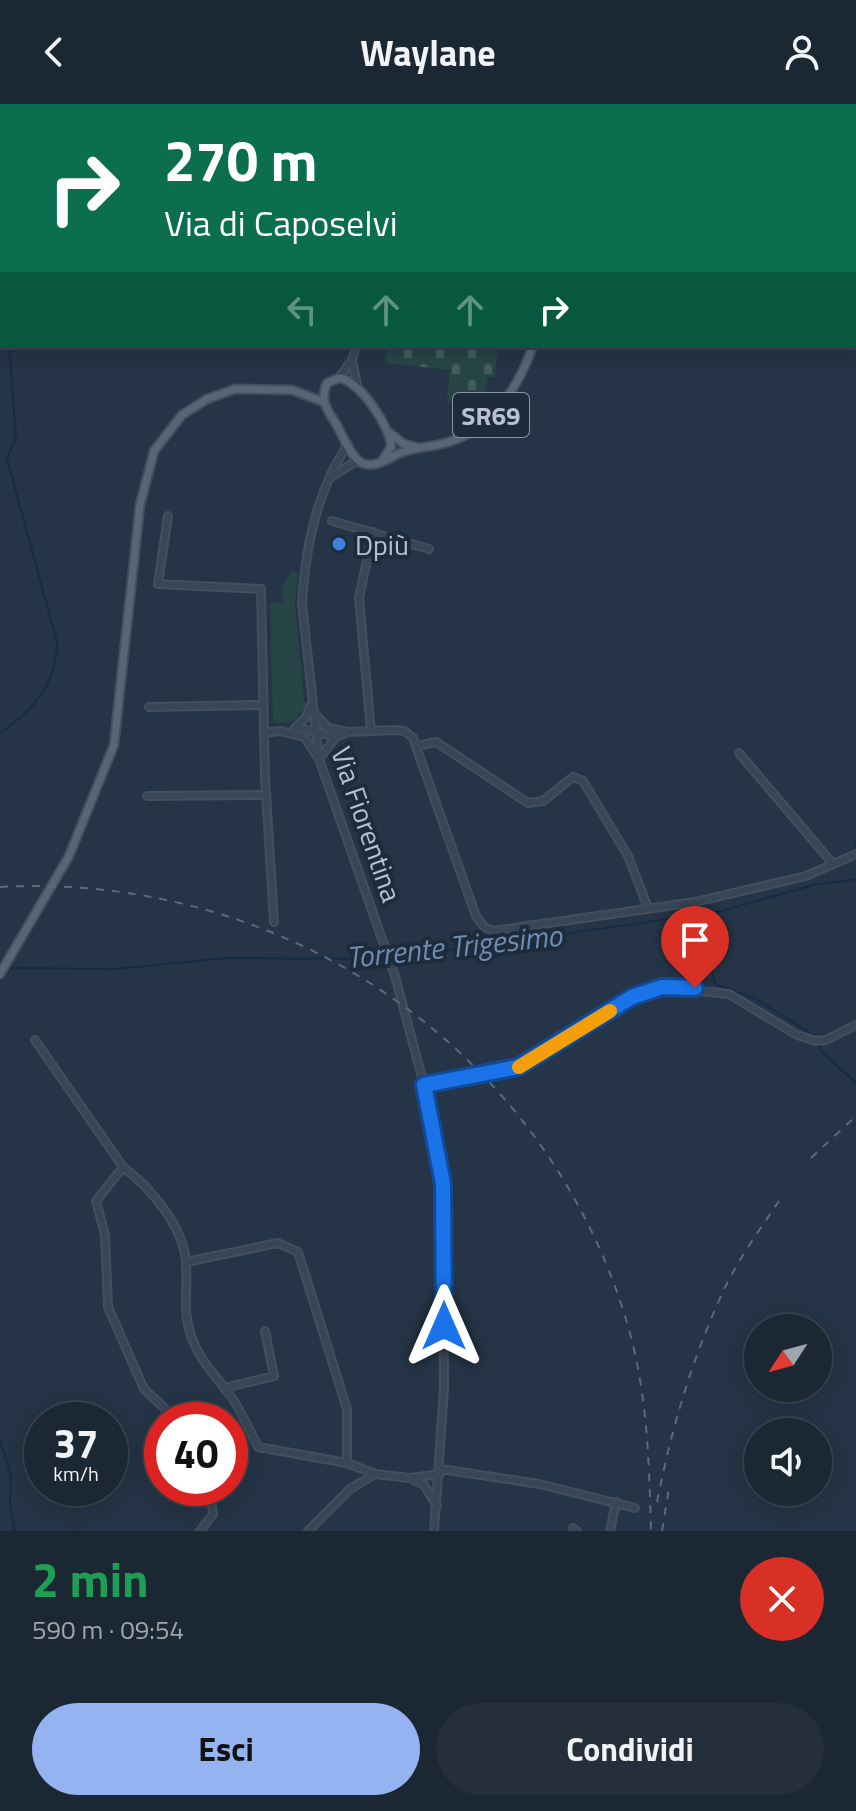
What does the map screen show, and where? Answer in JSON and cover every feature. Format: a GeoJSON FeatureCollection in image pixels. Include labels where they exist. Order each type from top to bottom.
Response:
{"type":"FeatureCollection","features":[{"type":"Feature","properties":{"kind":"main road","name":"SR69"},"geometry":{"type":"LineString","coordinates":[[382,461],[419,447],[445,443],[485,421],[510,395],[532,348]]}},
{"type":"Feature","properties":{"kind":"main road"},"geometry":{"type":"LineString","coordinates":[[339,378],[357,384],[386,430],[391,447],[382,461],[369,465],[358,460],[324,402],[327,383],[339,378]]}},
{"type":"Feature","properties":{"kind":"main road"},"geometry":{"type":"LineString","coordinates":[[0,974],[69,856],[114,745],[140,505],[154,451],[182,415],[207,399],[235,389],[307,393],[324,390]]}},
{"type":"Feature","properties":{"kind":"main road"},"geometry":{"type":"LineString","coordinates":[[307,393],[324,402]]}},
{"type":"Feature","properties":{"kind":"main road","name":"SR69"},"geometry":{"type":"LineString","coordinates":[[386,430],[404,444],[419,447]]}},
{"type":"Feature","properties":{"kind":"street"},"geometry":{"type":"LineString","coordinates":[[339,378],[352,360],[355,348]]}},
{"type":"Feature","properties":{"kind":"street"},"geometry":{"type":"LineString","coordinates":[[352,360],[357,384]]}},
{"type":"Feature","properties":{"kind":"street","name":"Via Fiorentina"},"geometry":{"type":"LineString","coordinates":[[348,444],[319,503],[303,579],[302,604],[319,759],[395,976],[424,1085],[443,1184],[440,1484],[434,1531]]}},
{"type":"Feature","properties":{"kind":"street"},"geometry":{"type":"LineString","coordinates":[[329,479],[358,460]]}},
{"type":"Feature","properties":{"kind":"street"},"geometry":{"type":"LineString","coordinates":[[168,516],[158,584],[261,589],[266,795],[274,922]]}},
{"type":"Feature","properties":{"kind":"street"},"geometry":{"type":"LineString","coordinates":[[332,521],[429,549]]}},
{"type":"Feature","properties":{"kind":"street"},"geometry":{"type":"LineString","coordinates":[[371,731],[359,598],[373,532]]}},
{"type":"Feature","properties":{"kind":"street"},"geometry":{"type":"LineString","coordinates":[[288,732],[306,717],[311,703]]}},
{"type":"Feature","properties":{"kind":"street"},"geometry":{"type":"LineString","coordinates":[[149,707],[263,705]]}},
{"type":"Feature","properties":{"kind":"street","name":"Via Fiorentina"},"geometry":{"type":"LineString","coordinates":[[312,712],[328,728]]}},
{"type":"Feature","properties":{"kind":"street"},"geometry":{"type":"LineString","coordinates":[[296,727],[336,737]]}},
{"type":"Feature","properties":{"kind":"street","name":"Via Fiorentina"},"geometry":{"type":"LineString","coordinates":[[315,732],[328,728],[348,732]]}},
{"type":"Feature","properties":{"kind":"street"},"geometry":{"type":"LineString","coordinates":[[264,733],[288,732],[304,737],[319,759],[336,737],[348,732],[405,731],[417,746],[476,916],[484,927],[499,931],[695,902],[806,876],[856,854]]}},
{"type":"Feature","properties":{"kind":"street"},"geometry":{"type":"LineString","coordinates":[[304,737],[315,732]]}},
{"type":"Feature","properties":{"kind":"street"},"geometry":{"type":"LineString","coordinates":[[417,746],[430,740],[436,742],[528,803],[543,801],[573,777],[583,781],[628,856],[648,908]]}},
{"type":"Feature","properties":{"kind":"street"},"geometry":{"type":"LineString","coordinates":[[739,753],[833,864]]}},
{"type":"Feature","properties":{"kind":"street"},"geometry":{"type":"LineString","coordinates":[[147,796],[266,795]]}},
{"type":"Feature","properties":{"kind":"street"},"geometry":{"type":"LineString","coordinates":[[424,1085],[518,1067],[632,997],[662,987],[729,994],[797,1035],[816,1041],[826,1040],[856,1025]]}},
{"type":"Feature","properties":{"kind":"street"},"geometry":{"type":"LineString","coordinates":[[35,1040],[123,1167],[136,1177],[170,1219],[184,1246],[184,1310],[192,1338],[203,1364],[224,1388],[258,1447],[347,1463],[375,1474],[440,1484]]}},
{"type":"Feature","properties":{"kind":"street"},"geometry":{"type":"LineString","coordinates":[[123,1167],[96,1201],[105,1235],[108,1307],[144,1389],[158,1402]]}},
{"type":"Feature","properties":{"kind":"street"},"geometry":{"type":"LineString","coordinates":[[186,1262],[278,1243],[298,1252],[344,1395],[347,1463]]}},
{"type":"Feature","properties":{"kind":"street"},"geometry":{"type":"LineString","coordinates":[[224,1388],[274,1376],[265,1331]]}},
{"type":"Feature","properties":{"kind":"street"},"geometry":{"type":"LineString","coordinates":[[425,1481],[440,1472],[539,1484],[635,1508]]}},
{"type":"Feature","properties":{"kind":"street"},"geometry":{"type":"LineString","coordinates":[[308,1531],[350,1489],[375,1474]]}},
{"type":"Feature","properties":{"kind":"street"},"geometry":{"type":"LineString","coordinates":[[425,1481],[438,1509]]}},
{"type":"Feature","properties":{"kind":"street"},"geometry":{"type":"LineString","coordinates":[[610,1531],[616,1502]]}},
{"type":"Feature","properties":{"kind":"street"},"geometry":{"type":"LineString","coordinates":[[200,1531],[213,1514],[212,1506]]}},
{"type":"Feature","properties":{"kind":"green space"},"geometry":{"type":"Polygon","coordinates":[[[387,348],[498,348],[495,377],[487,377],[484,405],[447,401],[450,370],[385,363],[387,348]]]}},
{"type":"Feature","properties":{"kind":"green space"},"geometry":{"type":"Polygon","coordinates":[[[291,571],[298,573],[295,605],[305,707],[292,722],[273,723],[270,603],[283,603],[282,589],[291,571]]]}},
{"type":"Feature","properties":{"kind":"waterway"},"geometry":{"type":"LineString","coordinates":[[0,733],[23,715],[41,695],[53,670],[57,642],[7,459],[16,436],[9,348]]}},
{"type":"Feature","properties":{"kind":"waterway","name":"Torrente Trigesimo"},"geometry":{"type":"LineString","coordinates":[[393,958],[718,912],[814,885],[856,879]]}},
{"type":"Feature","properties":{"kind":"waterway"},"geometry":{"type":"LineString","coordinates":[[700,917],[715,984],[756,999],[818,1038]]}},
{"type":"Feature","properties":{"kind":"waterway","name":"Torrente Trigesimo"},"geometry":{"type":"LineString","coordinates":[[7,968],[115,969],[226,958],[386,959]]}},
{"type":"Feature","properties":{"kind":"waterway"},"geometry":{"type":"LineString","coordinates":[[819,1044],[821,1051],[856,1083]]}},
{"type":"Feature","properties":{"kind":"waterway"},"geometry":{"type":"LineString","coordinates":[[0,1441],[11,1475],[10,1504],[15,1531]]}},
{"type":"Feature","properties":{"kind":"railway"},"geometry":{"type":"LineString","coordinates":[[0,887],[104,890],[205,909],[299,944],[386,994],[464,1057],[531,1132],[585,1219],[625,1316],[642,1396],[648,1449],[651,1531]]}},
{"type":"Feature","properties":{"kind":"railway"},"geometry":{"type":"LineString","coordinates":[[811,1158],[856,1116]]}},
{"type":"Feature","properties":{"kind":"railway"},"geometry":{"type":"LineString","coordinates":[[657,1502],[683,1397],[710,1321],[734,1271],[779,1201]]}},
{"type":"Feature","properties":{"kind":"railway"},"geometry":{"type":"LineString","coordinates":[[662,1531],[669,1488]]}},
{"type":"Feature","properties":{"kind":"slow traffic"},"geometry":{"type":"LineString","coordinates":[[519,1067],[610,1011]]}},
{"type":"Feature","properties":{"kind":"place","name":"Dpiù"},"geometry":{"type":"Point","coordinates":[339,544]}},
{"type":"Feature","properties":{"kind":"route"},"geometry":{"type":"LineString","coordinates":[[444,1326],[443,1184],[424,1085],[484,1076],[518,1067],[632,997],[662,987],[695,988]]}}]}
